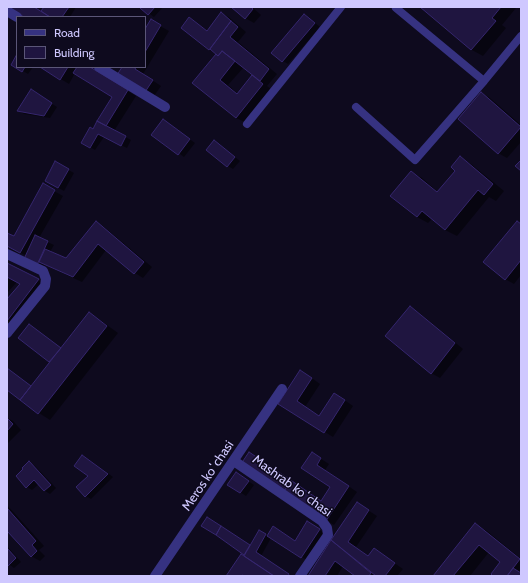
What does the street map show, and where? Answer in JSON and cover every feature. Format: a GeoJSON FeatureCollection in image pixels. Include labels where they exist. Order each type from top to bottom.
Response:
{"type":"FeatureCollection","features":[{"type":"Feature","properties":{"kind":"street"},"geometry":{"type":"LineString","coordinates":[[7,11],[16,16]]}},
{"type":"Feature","properties":{"kind":"street"},"geometry":{"type":"LineString","coordinates":[[101,68],[165,107]]}},
{"type":"Feature","properties":{"kind":"street"},"geometry":{"type":"LineString","coordinates":[[7,254],[43,271],[46,279],[45,286],[7,333]]}},
{"type":"Feature","properties":{"kind":"street","name":"Meros koʻchasi"},"geometry":{"type":"LineString","coordinates":[[155,576],[282,389]]}},
{"type":"Feature","properties":{"kind":"street","name":"Mashrab koʻchasi"},"geometry":{"type":"LineString","coordinates":[[234,461],[322,521],[327,528],[328,535],[300,576]]}},
{"type":"Feature","properties":{"kind":"lane"},"geometry":{"type":"LineString","coordinates":[[247,124],[341,7]]}},
{"type":"Feature","properties":{"kind":"lane"},"geometry":{"type":"LineString","coordinates":[[396,8],[484,81]]}},
{"type":"Feature","properties":{"kind":"lane"},"geometry":{"type":"LineString","coordinates":[[356,107],[415,160],[521,36]]}},
{"type":"Feature","properties":{"kind":"building"},"geometry":{"type":"Polygon","coordinates":[[[8,7],[34,7],[48,16],[22,16],[8,7]]]}},
{"type":"Feature","properties":{"kind":"building"},"geometry":{"type":"Polygon","coordinates":[[[44,7],[69,7],[63,16],[48,16],[41,11],[44,7]]]}},
{"type":"Feature","properties":{"kind":"building"},"geometry":{"type":"Polygon","coordinates":[[[155,7],[148,15],[140,8],[155,7]]]}},
{"type":"Feature","properties":{"kind":"building"},"geometry":{"type":"Polygon","coordinates":[[[231,7],[251,7],[253,9],[245,19],[231,7]]]}},
{"type":"Feature","properties":{"kind":"building"},"geometry":{"type":"Polygon","coordinates":[[[420,7],[501,7],[492,18],[496,21],[471,50],[420,7]]]}},
{"type":"Feature","properties":{"kind":"building"},"geometry":{"type":"Polygon","coordinates":[[[221,12],[231,21],[209,50],[181,28],[189,17],[207,31],[221,12]]]}},
{"type":"Feature","properties":{"kind":"building"},"geometry":{"type":"Polygon","coordinates":[[[304,14],[315,23],[282,62],[271,53],[304,14]]]}},
{"type":"Feature","properties":{"kind":"building"},"geometry":{"type":"Polygon","coordinates":[[[151,19],[161,25],[146,50],[146,27],[151,19]]]}},
{"type":"Feature","properties":{"kind":"building"},"geometry":{"type":"Polygon","coordinates":[[[231,21],[238,27],[230,37],[269,69],[260,81],[222,51],[218,56],[210,49],[231,21]]]}},
{"type":"Feature","properties":{"kind":"building"},"geometry":{"type":"Polygon","coordinates":[[[222,51],[235,61],[220,80],[237,94],[252,75],[263,84],[236,118],[192,83],[216,54],[218,56],[222,51]]]}},
{"type":"Feature","properties":{"kind":"building"},"geometry":{"type":"Polygon","coordinates":[[[16,56],[16,68],[24,68],[22,72],[11,65],[16,56]]]}},
{"type":"Feature","properties":{"kind":"building"},"geometry":{"type":"Polygon","coordinates":[[[42,68],[67,68],[60,80],[42,68]]]}},
{"type":"Feature","properties":{"kind":"building"},"geometry":{"type":"Polygon","coordinates":[[[76,68],[92,68],[128,90],[106,126],[97,121],[112,97],[73,73],[76,68]]]}},
{"type":"Feature","properties":{"kind":"building"},"geometry":{"type":"Polygon","coordinates":[[[121,68],[136,68],[153,80],[145,92],[117,75],[121,68]]]}},
{"type":"Feature","properties":{"kind":"building"},"geometry":{"type":"Polygon","coordinates":[[[31,89],[52,103],[44,116],[17,111],[31,89]]]}},
{"type":"Feature","properties":{"kind":"building"},"geometry":{"type":"Polygon","coordinates":[[[481,92],[521,127],[498,154],[458,119],[481,92]]]}},
{"type":"Feature","properties":{"kind":"building"},"geometry":{"type":"Polygon","coordinates":[[[163,119],[190,139],[178,155],[151,135],[163,119]]]}},
{"type":"Feature","properties":{"kind":"building"},"geometry":{"type":"Polygon","coordinates":[[[97,121],[126,136],[121,146],[98,134],[90,148],[81,143],[90,127],[93,129],[97,121]]]}},
{"type":"Feature","properties":{"kind":"building"},"geometry":{"type":"Polygon","coordinates":[[[214,140],[235,157],[227,167],[206,150],[214,140]]]}},
{"type":"Feature","properties":{"kind":"building"},"geometry":{"type":"Polygon","coordinates":[[[460,156],[493,184],[484,195],[478,190],[445,230],[422,211],[417,217],[390,196],[411,171],[437,192],[455,171],[451,167],[460,156]]]}},
{"type":"Feature","properties":{"kind":"building"},"geometry":{"type":"Polygon","coordinates":[[[521,160],[521,171],[515,166],[521,160]]]}},
{"type":"Feature","properties":{"kind":"building"},"geometry":{"type":"Polygon","coordinates":[[[55,161],[69,169],[58,188],[45,181],[55,161]]]}},
{"type":"Feature","properties":{"kind":"building"},"geometry":{"type":"Polygon","coordinates":[[[43,183],[55,190],[20,253],[7,246],[7,233],[14,236],[43,183]]]}},
{"type":"Feature","properties":{"kind":"building"},"geometry":{"type":"Polygon","coordinates":[[[96,221],[144,262],[134,274],[98,244],[73,277],[39,262],[45,249],[66,258],[96,221]]]}},
{"type":"Feature","properties":{"kind":"building"},"geometry":{"type":"Polygon","coordinates":[[[517,221],[521,224],[521,260],[505,280],[483,262],[517,221]]]}},
{"type":"Feature","properties":{"kind":"building"},"geometry":{"type":"Polygon","coordinates":[[[35,235],[48,241],[37,265],[24,259],[35,235]]]}},
{"type":"Feature","properties":{"kind":"building"},"geometry":{"type":"Polygon","coordinates":[[[7,263],[39,279],[7,321],[7,299],[20,284],[7,277],[7,263]]]}},
{"type":"Feature","properties":{"kind":"building"},"geometry":{"type":"Polygon","coordinates":[[[410,306],[455,343],[431,374],[385,336],[410,306]]]}},
{"type":"Feature","properties":{"kind":"building"},"geometry":{"type":"Polygon","coordinates":[[[89,312],[107,326],[38,414],[20,400],[89,312]]]}},
{"type":"Feature","properties":{"kind":"building"},"geometry":{"type":"Polygon","coordinates":[[[29,324],[61,348],[49,362],[18,338],[29,324]]]}},
{"type":"Feature","properties":{"kind":"building"},"geometry":{"type":"Polygon","coordinates":[[[7,368],[31,386],[20,400],[7,390],[7,368]]]}},
{"type":"Feature","properties":{"kind":"building"},"geometry":{"type":"Polygon","coordinates":[[[300,370],[312,378],[297,401],[319,416],[334,393],[345,400],[324,433],[278,404],[300,370]]]}},
{"type":"Feature","properties":{"kind":"building"},"geometry":{"type":"Polygon","coordinates":[[[7,418],[13,424],[7,431],[7,418]]]}},
{"type":"Feature","properties":{"kind":"building"},"geometry":{"type":"Polygon","coordinates":[[[249,452],[292,481],[283,492],[241,464],[249,452]]]}},
{"type":"Feature","properties":{"kind":"building"},"geometry":{"type":"Polygon","coordinates":[[[312,452],[321,458],[317,465],[349,486],[326,521],[283,492],[292,481],[321,501],[330,487],[301,468],[312,452]]]}},
{"type":"Feature","properties":{"kind":"building"},"geometry":{"type":"Polygon","coordinates":[[[82,455],[108,474],[85,497],[76,487],[88,476],[74,466],[82,455]]]}},
{"type":"Feature","properties":{"kind":"building"},"geometry":{"type":"Polygon","coordinates":[[[29,461],[51,485],[44,491],[34,480],[26,488],[16,476],[29,461]]]}},
{"type":"Feature","properties":{"kind":"building"},"geometry":{"type":"Polygon","coordinates":[[[236,472],[249,481],[240,493],[227,485],[236,472]]]}},
{"type":"Feature","properties":{"kind":"building"},"geometry":{"type":"Polygon","coordinates":[[[357,502],[369,510],[348,542],[368,556],[374,548],[395,563],[385,576],[376,576],[331,540],[357,502]]]}},
{"type":"Feature","properties":{"kind":"building"},"geometry":{"type":"Polygon","coordinates":[[[7,508],[36,541],[32,545],[37,551],[31,557],[7,531],[7,508]]]}},
{"type":"Feature","properties":{"kind":"building"},"geometry":{"type":"Polygon","coordinates":[[[207,517],[221,526],[216,535],[201,526],[207,517]]]}},
{"type":"Feature","properties":{"kind":"building"},"geometry":{"type":"Polygon","coordinates":[[[307,521],[320,529],[301,558],[267,536],[273,526],[295,541],[307,521]]]}},
{"type":"Feature","properties":{"kind":"building"},"geometry":{"type":"Polygon","coordinates":[[[475,523],[520,559],[507,576],[493,576],[491,574],[500,562],[479,545],[453,576],[433,576],[475,523]]]}},
{"type":"Feature","properties":{"kind":"building"},"geometry":{"type":"Polygon","coordinates":[[[221,526],[250,545],[244,555],[216,535],[221,526]]]}},
{"type":"Feature","properties":{"kind":"building"},"geometry":{"type":"Polygon","coordinates":[[[259,530],[266,534],[256,552],[289,574],[288,576],[274,576],[244,556],[259,530]]]}},
{"type":"Feature","properties":{"kind":"building"},"geometry":{"type":"Polygon","coordinates":[[[331,540],[371,573],[369,576],[355,576],[335,561],[325,576],[308,576],[331,540]]]}},
{"type":"Feature","properties":{"kind":"building"},"geometry":{"type":"Polygon","coordinates":[[[7,548],[16,558],[8,566],[7,565],[7,548]]]}},
{"type":"Feature","properties":{"kind":"building"},"geometry":{"type":"Polygon","coordinates":[[[241,554],[274,576],[226,576],[241,554]]]}},
{"type":"Feature","properties":{"kind":"building"},"geometry":{"type":"Polygon","coordinates":[[[513,568],[521,573],[521,576],[507,576],[513,568]]]}}]}
